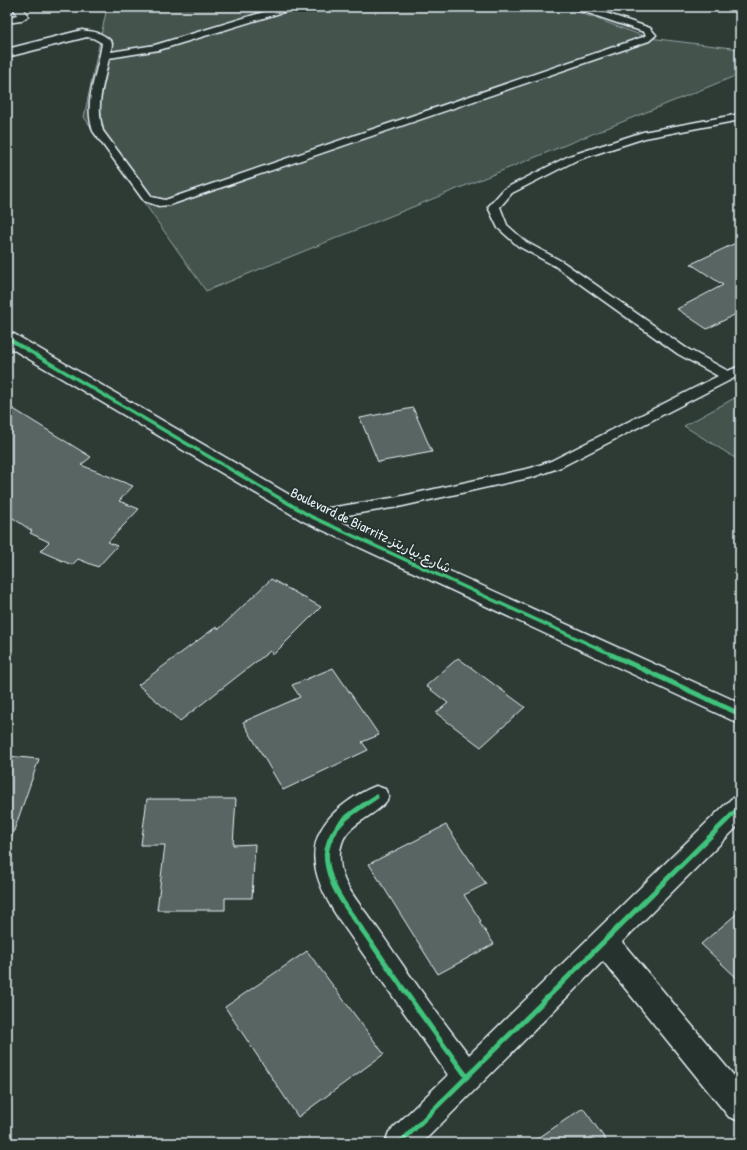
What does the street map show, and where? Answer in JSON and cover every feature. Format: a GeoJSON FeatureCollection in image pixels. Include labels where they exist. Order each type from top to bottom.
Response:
{"type":"FeatureCollection","features":[{"type":"Feature","properties":{"kind":"street"},"geometry":{"type":"LineString","coordinates":[[7,53],[82,34]]}},
{"type":"Feature","properties":{"kind":"street","name":"Boulevard de Biarritz شارع بياريتز"},"geometry":{"type":"LineString","coordinates":[[7,338],[310,516],[740,714]]}},
{"type":"Feature","properties":{"kind":"street"},"geometry":{"type":"LineString","coordinates":[[376,797],[342,822],[335,830],[327,848],[326,860],[331,879],[414,1007],[467,1077]]}},
{"type":"Feature","properties":{"kind":"street"},"geometry":{"type":"LineString","coordinates":[[402,1142],[740,807]]}},
{"type":"Feature","properties":{"kind":"street"},"geometry":{"type":"LineString","coordinates":[[604,942],[740,1106]]}},
{"type":"Feature","properties":{"kind":"lane"},"geometry":{"type":"LineString","coordinates":[[7,20],[18,19],[23,16],[17,7]]}},
{"type":"Feature","properties":{"kind":"lane"},"geometry":{"type":"LineString","coordinates":[[105,56],[134,53],[156,48],[290,7]]}},
{"type":"Feature","properties":{"kind":"lane"},"geometry":{"type":"LineString","coordinates":[[82,34],[95,35],[104,39],[107,43],[93,110],[95,124],[98,131],[148,199],[159,203],[166,203],[646,39],[651,34],[647,30],[579,7]]}},
{"type":"Feature","properties":{"kind":"lane"},"geometry":{"type":"LineString","coordinates":[[734,373],[682,351],[559,264],[522,244],[502,226],[494,207],[508,191],[573,158],[643,135],[740,117]]}},
{"type":"Feature","properties":{"kind":"lane"},"geometry":{"type":"LineString","coordinates":[[310,516],[398,502],[533,472],[556,464],[734,373]]}},
{"type":"Feature","properties":{"kind":"shaded area"},"geometry":{"type":"Polygon","coordinates":[[[107,7],[564,7],[649,38],[740,49],[740,74],[206,291],[84,117],[107,7]]]}},
{"type":"Feature","properties":{"kind":"shaded area"},"geometry":{"type":"Polygon","coordinates":[[[740,395],[740,461],[684,426],[740,395]]]}},
{"type":"Feature","properties":{"kind":"building"},"geometry":{"type":"Polygon","coordinates":[[[740,241],[740,312],[707,329],[677,309],[723,285],[691,264],[740,241]]]}},
{"type":"Feature","properties":{"kind":"building"},"geometry":{"type":"Polygon","coordinates":[[[7,405],[91,457],[81,465],[133,486],[119,501],[139,509],[108,542],[117,546],[98,567],[78,559],[72,565],[40,551],[49,542],[30,533],[32,531],[7,514],[7,405]]]}},
{"type":"Feature","properties":{"kind":"building"},"geometry":{"type":"Polygon","coordinates":[[[413,408],[432,452],[378,462],[360,418],[413,408]]]}},
{"type":"Feature","properties":{"kind":"building"},"geometry":{"type":"Polygon","coordinates":[[[271,579],[321,607],[273,655],[270,651],[180,721],[138,685],[216,627],[219,629],[271,579]]]}},
{"type":"Feature","properties":{"kind":"building"},"geometry":{"type":"Polygon","coordinates":[[[458,658],[525,707],[481,747],[436,713],[448,703],[426,686],[458,658]]]}},
{"type":"Feature","properties":{"kind":"building"},"geometry":{"type":"Polygon","coordinates":[[[333,668],[379,735],[362,742],[368,750],[283,790],[243,722],[300,697],[292,685],[333,668]]]}},
{"type":"Feature","properties":{"kind":"building"},"geometry":{"type":"Polygon","coordinates":[[[7,756],[39,759],[11,839],[7,839],[7,756]]]}},
{"type":"Feature","properties":{"kind":"building"},"geometry":{"type":"Polygon","coordinates":[[[147,799],[236,799],[233,845],[255,844],[252,898],[225,898],[225,910],[157,910],[165,845],[141,845],[147,799]]]}},
{"type":"Feature","properties":{"kind":"building"},"geometry":{"type":"Polygon","coordinates":[[[446,825],[486,884],[464,895],[481,921],[479,922],[494,944],[438,974],[369,864],[446,825]]]}},
{"type":"Feature","properties":{"kind":"building"},"geometry":{"type":"Polygon","coordinates":[[[740,911],[740,981],[701,944],[740,911]]]}},
{"type":"Feature","properties":{"kind":"building"},"geometry":{"type":"Polygon","coordinates":[[[307,951],[384,1054],[298,1117],[225,1007],[307,951]]]}},
{"type":"Feature","properties":{"kind":"building"},"geometry":{"type":"Polygon","coordinates":[[[583,1108],[608,1143],[531,1143],[583,1108]]]}},
{"type":"Feature","properties":{"kind":"cycle path"},"geometry":{"type":"LineString","coordinates":[[7,338],[310,516],[740,714]]}},
{"type":"Feature","properties":{"kind":"cycle path"},"geometry":{"type":"LineString","coordinates":[[376,797],[353,812],[334,832],[327,849],[331,879],[343,902],[392,974],[467,1077]]}},
{"type":"Feature","properties":{"kind":"cycle path"},"geometry":{"type":"LineString","coordinates":[[400,1143],[740,807]]}}]}
